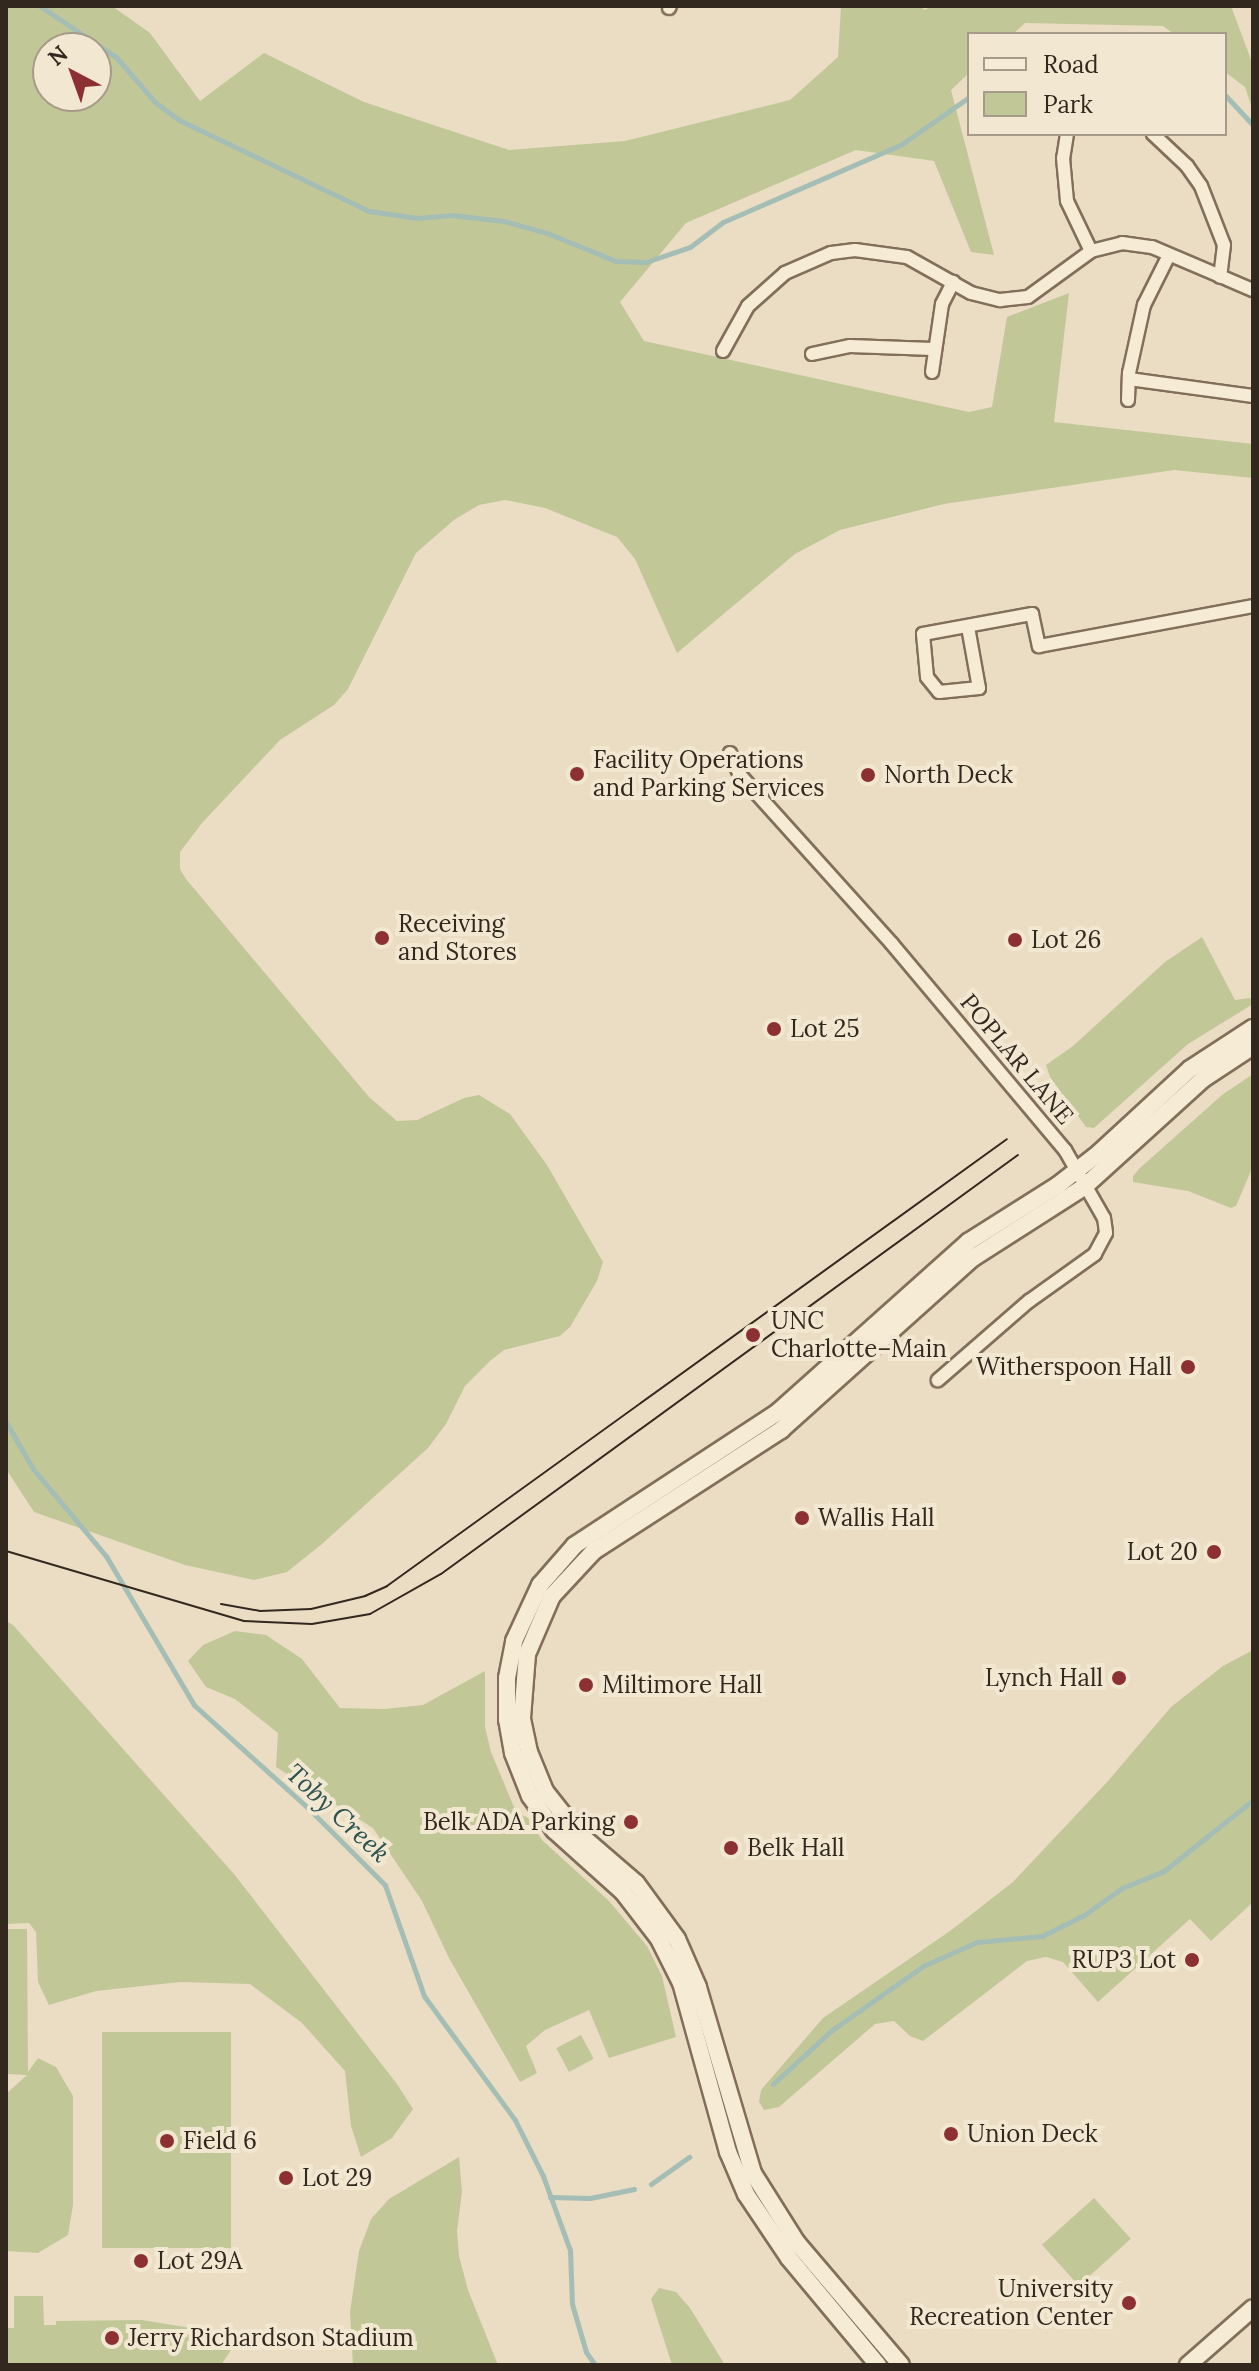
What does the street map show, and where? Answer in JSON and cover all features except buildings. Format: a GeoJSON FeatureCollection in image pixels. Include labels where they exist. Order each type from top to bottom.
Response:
{"type":"FeatureCollection","features":[{"type":"Feature","properties":{"kind":"street"},"geometry":{"type":"LineString","coordinates":[[1067,136],[1063,158],[1067,201],[1091,251]]}},
{"type":"Feature","properties":{"kind":"street"},"geometry":{"type":"LineString","coordinates":[[1155,136],[1187,166],[1201,186],[1224,245],[1220,277]]}},
{"type":"Feature","properties":{"kind":"street"},"geometry":{"type":"LineString","coordinates":[[723,351],[758,294],[785,273],[831,253],[855,250],[893,254],[988,298],[1017,299],[1048,285],[1091,251],[1131,243],[1169,255],[1253,290]]}},
{"type":"Feature","properties":{"kind":"street"},"geometry":{"type":"LineString","coordinates":[[1128,400],[1129,379],[1144,305],[1169,255]]}},
{"type":"Feature","properties":{"kind":"street"},"geometry":{"type":"LineString","coordinates":[[932,372],[942,304],[953,282]]}},
{"type":"Feature","properties":{"kind":"street"},"geometry":{"type":"LineString","coordinates":[[812,354],[850,346],[933,349]]}},
{"type":"Feature","properties":{"kind":"street"},"geometry":{"type":"LineString","coordinates":[[1129,379],[1253,396]]}},
{"type":"Feature","properties":{"kind":"street"},"geometry":{"type":"LineString","coordinates":[[968,627],[979,688],[939,692],[927,677],[923,634],[1032,614],[1039,646],[1253,606]]}},
{"type":"Feature","properties":{"kind":"street","name":"POPLAR LANE"},"geometry":{"type":"LineString","coordinates":[[730,753],[740,775],[892,944],[976,1048],[1018,1093],[1082,1178],[1106,1226],[1104,1241],[1095,1254],[1022,1306],[938,1380]]}},
{"type":"Feature","properties":{"kind":"street"},"geometry":{"type":"LineString","coordinates":[[1082,1178],[1190,1069],[1253,1028]]}},
{"type":"Feature","properties":{"kind":"street"},"geometry":{"type":"LineString","coordinates":[[901,2365],[797,2243],[761,2187],[740,2138],[698,1987],[683,1950],[655,1905],[636,1883],[578,1833],[556,1808],[535,1771],[523,1727],[522,1687],[527,1654],[541,1617],[566,1577],[608,1540],[758,1436],[985,1249],[1082,1178],[1203,1079],[1253,1046]]}},
{"type":"Feature","properties":{"kind":"street"},"geometry":{"type":"LineString","coordinates":[[758,1436],[588,1535],[556,1564],[533,1596],[517,1632],[507,1678],[507,1720],[516,1763],[538,1810],[567,1844],[623,1892],[667,1952],[685,1996],[728,2152],[746,2194],[789,2258],[878,2365]]}},
{"type":"Feature","properties":{"kind":"street"},"geometry":{"type":"LineString","coordinates":[[1188,2365],[1253,2308]]}},
{"type":"Feature","properties":{"kind":"green space"},"geometry":{"type":"Polygon","coordinates":[[[6,6],[112,6],[150,33],[200,101],[264,53],[364,102],[509,150],[625,141],[790,100],[838,57],[841,6],[922,6],[924,10],[934,6],[1231,6],[1253,65],[1253,111],[1245,87],[1227,74],[1227,32],[1171,32],[1163,26],[1025,23],[1015,32],[967,32],[967,75],[951,90],[994,255],[971,252],[934,161],[856,150],[686,223],[620,302],[644,341],[969,412],[992,407],[1007,317],[1069,293],[1054,422],[1253,444],[1253,478],[1174,470],[944,504],[840,530],[795,554],[677,653],[635,559],[617,537],[545,508],[505,500],[479,505],[454,520],[416,553],[348,689],[334,705],[280,740],[202,823],[180,852],[180,869],[186,879],[369,1097],[397,1121],[417,1120],[464,1098],[479,1095],[510,1114],[547,1165],[603,1262],[597,1281],[570,1327],[560,1336],[504,1350],[490,1361],[465,1386],[446,1424],[428,1448],[287,1572],[254,1580],[185,1565],[34,1512],[6,1469],[6,6]]]}},
{"type":"Feature","properties":{"kind":"green space"},"geometry":{"type":"Polygon","coordinates":[[[1202,937],[1235,1000],[1250,998],[1253,1004],[1188,1044],[1094,1128],[1086,1127],[1050,1077],[1046,1065],[1073,1046],[1165,962],[1202,937]]]}},
{"type":"Feature","properties":{"kind":"green space"},"geometry":{"type":"Polygon","coordinates":[[[1253,1074],[1253,1166],[1236,1206],[1231,1208],[1188,1191],[1133,1182],[1133,1176],[1140,1168],[1222,1095],[1253,1074]]]}},
{"type":"Feature","properties":{"kind":"green space"},"geometry":{"type":"Polygon","coordinates":[[[6,1621],[13,1625],[234,1874],[397,2084],[413,2109],[392,2138],[361,2157],[351,2126],[345,2071],[302,2023],[250,1984],[180,1982],[96,1991],[49,2005],[38,1982],[36,1932],[29,1923],[6,1924],[6,1621]]]}},
{"type":"Feature","properties":{"kind":"green space"},"geometry":{"type":"Polygon","coordinates":[[[235,1631],[266,1635],[302,1659],[340,1708],[384,1709],[423,1705],[485,1671],[485,1727],[491,1752],[516,1812],[528,1818],[542,1840],[609,1901],[647,1946],[662,1976],[676,2037],[609,2058],[589,2010],[545,2030],[526,2046],[537,2073],[520,2082],[449,1958],[422,1901],[373,1828],[276,1767],[278,1733],[235,1699],[206,1687],[188,1661],[203,1645],[235,1631]]]}},
{"type":"Feature","properties":{"kind":"green space"},"geometry":{"type":"Polygon","coordinates":[[[1253,1650],[1253,1902],[1211,1941],[1190,1919],[1098,2002],[1063,1962],[1046,1957],[1027,1961],[923,2041],[910,2036],[894,2021],[875,2024],[779,2107],[764,2110],[759,2102],[761,2090],[823,2018],[950,1931],[1013,1882],[1108,1781],[1171,1707],[1223,1666],[1253,1650]]]}},
{"type":"Feature","properties":{"kind":"green space"},"geometry":{"type":"Polygon","coordinates":[[[6,1929],[27,1929],[28,2072],[38,2058],[56,2067],[73,2096],[73,2205],[68,2235],[38,2253],[6,2251],[6,2094],[27,2075],[6,2074],[6,1929]]]}},
{"type":"Feature","properties":{"kind":"green space","name":"Field 6"},"geometry":{"type":"Polygon","coordinates":[[[102,2032],[231,2032],[231,2248],[102,2248],[102,2032]]]}},
{"type":"Feature","properties":{"kind":"green space"},"geometry":{"type":"Polygon","coordinates":[[[581,2035],[594,2059],[569,2072],[556,2048],[581,2035]]]}},
{"type":"Feature","properties":{"kind":"green space"},"geometry":{"type":"Polygon","coordinates":[[[459,2157],[462,2192],[457,2231],[459,2256],[468,2290],[498,2365],[353,2365],[350,2312],[359,2251],[371,2219],[389,2199],[459,2157]]]}},
{"type":"Feature","properties":{"kind":"green space"},"geometry":{"type":"Polygon","coordinates":[[[1094,2198],[1131,2239],[1079,2286],[1042,2245],[1094,2198]]]}},
{"type":"Feature","properties":{"kind":"green space"},"geometry":{"type":"Polygon","coordinates":[[[659,2288],[676,2292],[690,2308],[725,2365],[672,2365],[651,2299],[659,2288]]]}},
{"type":"Feature","properties":{"kind":"green space","name":"Jerry Richardson Stadium"},"geometry":{"type":"Polygon","coordinates":[[[14,2296],[43,2296],[44,2325],[56,2325],[56,2321],[142,2320],[203,2330],[233,2347],[221,2365],[6,2365],[6,2328],[14,2328],[14,2296]]]}},
{"type":"Feature","properties":{"kind":"waterway"},"geometry":{"type":"LineString","coordinates":[[40,6],[116,57],[155,102],[179,120],[369,211],[418,218],[451,215],[504,221],[547,233],[616,261],[646,262],[690,247],[723,222],[902,144],[967,98]]}},
{"type":"Feature","properties":{"kind":"waterway"},"geometry":{"type":"LineString","coordinates":[[1227,97],[1253,125]]}},
{"type":"Feature","properties":{"kind":"waterway","name":"Toby Creek"},"geometry":{"type":"LineString","coordinates":[[6,1422],[33,1469],[106,1556],[194,1705],[308,1808],[385,1885],[424,1996],[515,2120],[543,2176],[570,2250],[572,2304],[586,2352],[595,2365]]}},
{"type":"Feature","properties":{"kind":"waterway"},"geometry":{"type":"LineString","coordinates":[[773,2084],[832,2030],[923,1966],[977,1942],[1042,1936],[1084,1915],[1122,1888],[1164,1871],[1253,1800]]}},
{"type":"Feature","properties":{"kind":"waterway"},"geometry":{"type":"LineString","coordinates":[[651,2184],[689,2157]]}},
{"type":"Feature","properties":{"kind":"waterway"},"geometry":{"type":"LineString","coordinates":[[550,2197],[590,2198],[634,2189]]}},
{"type":"Feature","properties":{"kind":"tram line"},"geometry":{"type":"LineString","coordinates":[[221,1604],[260,1611],[311,1609],[365,1596],[387,1586],[1007,1139]]}},
{"type":"Feature","properties":{"kind":"tram line"},"geometry":{"type":"LineString","coordinates":[[6,1551],[244,1621],[312,1624],[370,1614],[441,1574],[1018,1155]]}},
{"type":"Feature","properties":{"kind":"place","name":"Facility Operations and Parking Services"},"geometry":{"type":"Point","coordinates":[577,774]}},
{"type":"Feature","properties":{"kind":"place","name":"North Deck"},"geometry":{"type":"Point","coordinates":[868,775]}},
{"type":"Feature","properties":{"kind":"place","name":"Receiving and Stores"},"geometry":{"type":"Point","coordinates":[382,938]}},
{"type":"Feature","properties":{"kind":"place","name":"Lot 26"},"geometry":{"type":"Point","coordinates":[1015,940]}},
{"type":"Feature","properties":{"kind":"place","name":"Lot 25"},"geometry":{"type":"Point","coordinates":[774,1029]}},
{"type":"Feature","properties":{"kind":"place","name":"UNC Charlotte–Main"},"geometry":{"type":"Point","coordinates":[753,1335]}},
{"type":"Feature","properties":{"kind":"place","name":"Witherspoon Hall"},"geometry":{"type":"Point","coordinates":[1188,1367]}},
{"type":"Feature","properties":{"kind":"place","name":"Wallis Hall"},"geometry":{"type":"Point","coordinates":[802,1518]}},
{"type":"Feature","properties":{"kind":"place","name":"Lot 20"},"geometry":{"type":"Point","coordinates":[1214,1552]}},
{"type":"Feature","properties":{"kind":"place","name":"Lynch Hall"},"geometry":{"type":"Point","coordinates":[1119,1678]}},
{"type":"Feature","properties":{"kind":"place","name":"Miltimore Hall"},"geometry":{"type":"Point","coordinates":[586,1685]}},
{"type":"Feature","properties":{"kind":"place","name":"Belk ADA Parking"},"geometry":{"type":"Point","coordinates":[631,1822]}},
{"type":"Feature","properties":{"kind":"place","name":"Belk Hall"},"geometry":{"type":"Point","coordinates":[731,1848]}},
{"type":"Feature","properties":{"kind":"place","name":"RUP3 Lot"},"geometry":{"type":"Point","coordinates":[1192,1960]}},
{"type":"Feature","properties":{"kind":"place","name":"Union Deck"},"geometry":{"type":"Point","coordinates":[951,2134]}},
{"type":"Feature","properties":{"kind":"place","name":"Field 6"},"geometry":{"type":"Point","coordinates":[167,2141]}},
{"type":"Feature","properties":{"kind":"place","name":"Lot 29"},"geometry":{"type":"Point","coordinates":[286,2178]}},
{"type":"Feature","properties":{"kind":"place","name":"Lot 29A"},"geometry":{"type":"Point","coordinates":[141,2261]}},
{"type":"Feature","properties":{"kind":"place","name":"University Recreation Center"},"geometry":{"type":"Point","coordinates":[1129,2303]}},
{"type":"Feature","properties":{"kind":"place","name":"Jerry Richardson Stadium"},"geometry":{"type":"Point","coordinates":[112,2338]}}]}
